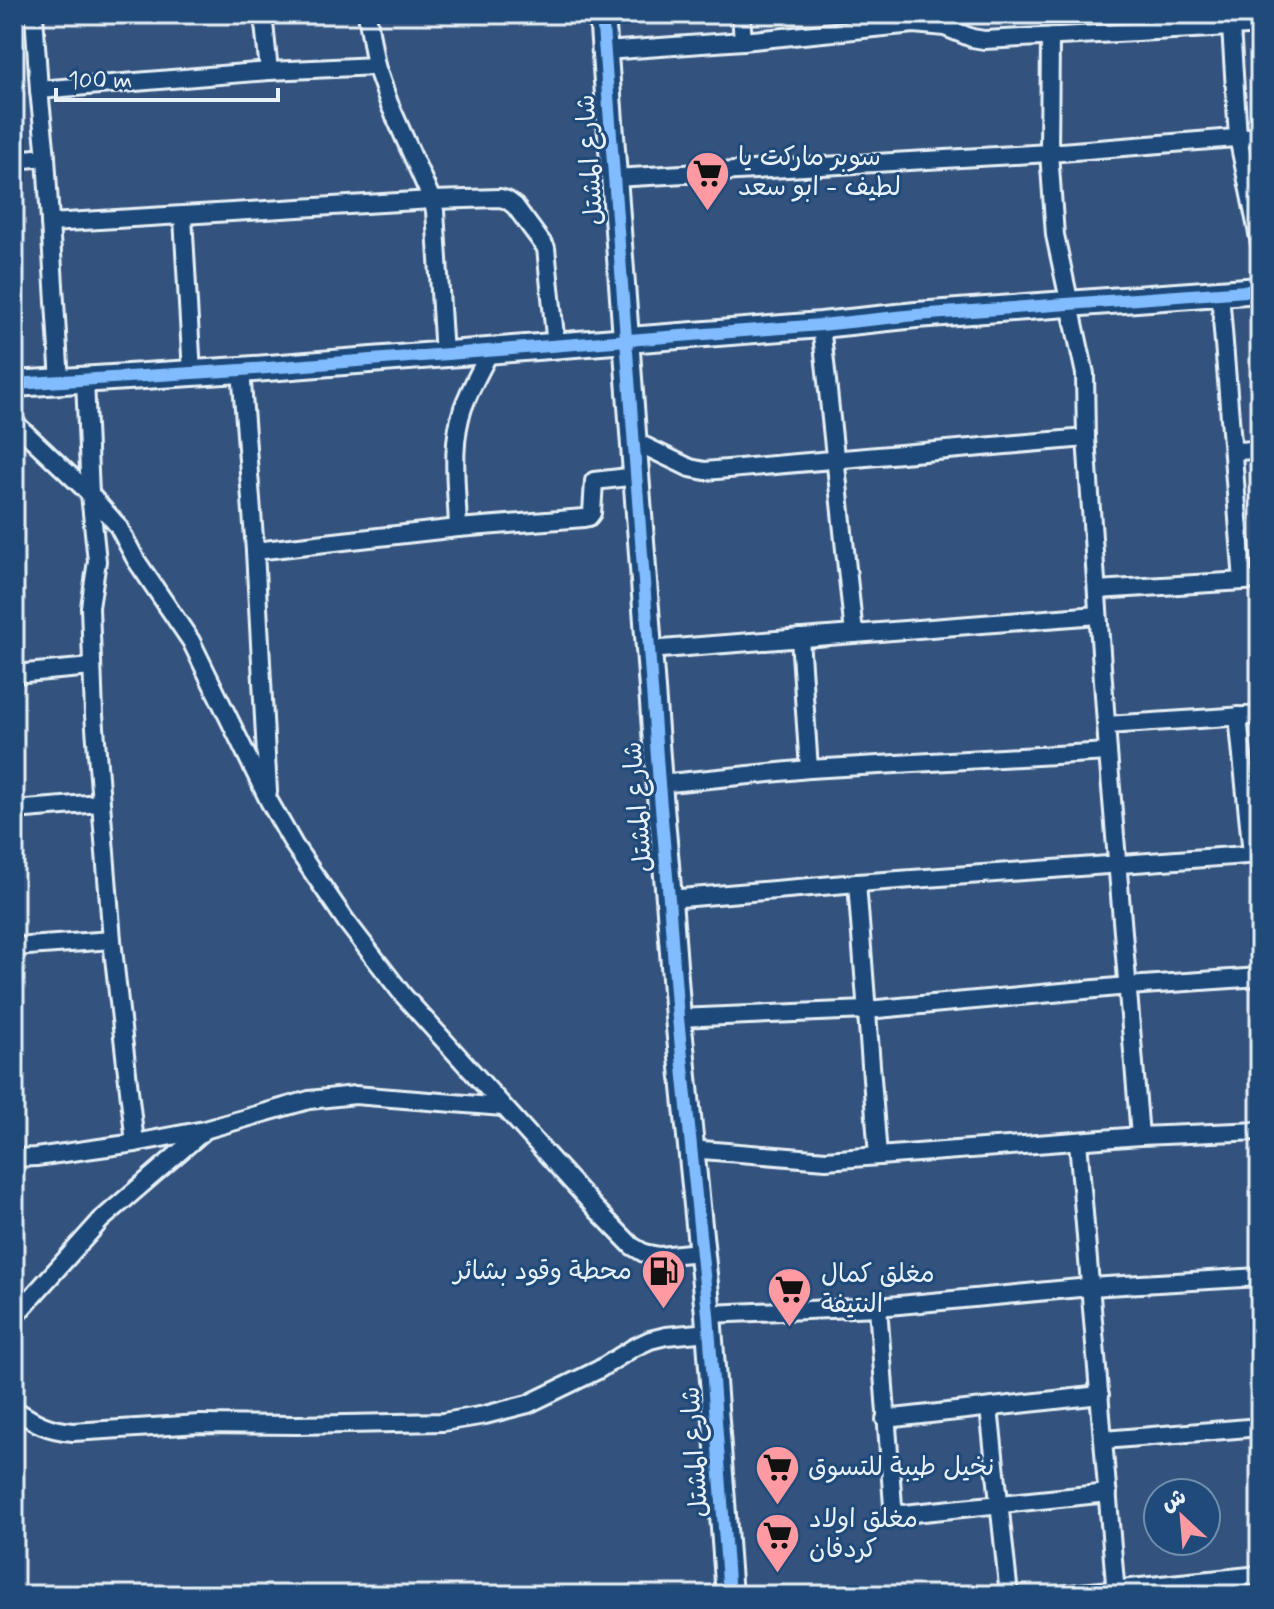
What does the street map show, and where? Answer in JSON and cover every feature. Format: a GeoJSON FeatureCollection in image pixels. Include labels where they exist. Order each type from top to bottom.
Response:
{"type":"FeatureCollection","features":[{"type":"Feature","properties":{"kind":"street"},"geometry":{"type":"LineString","coordinates":[[34,14],[60,382]]}},
{"type":"Feature","properties":{"kind":"street"},"geometry":{"type":"LineString","coordinates":[[263,14],[269,71]]}},
{"type":"Feature","properties":{"kind":"street"},"geometry":{"type":"LineString","coordinates":[[367,14],[376,66],[432,200],[436,218],[444,355]]}},
{"type":"Feature","properties":{"kind":"street","name":"شارع المشتل"},"geometry":{"type":"LineString","coordinates":[[602,14],[659,784],[708,1323],[729,1595]]}},
{"type":"Feature","properties":{"kind":"street"},"geometry":{"type":"LineString","coordinates":[[741,14],[743,41]]}},
{"type":"Feature","properties":{"kind":"street"},"geometry":{"type":"LineString","coordinates":[[605,51],[743,41],[914,19],[984,40],[1247,26],[1260,20]]}},
{"type":"Feature","properties":{"kind":"street"},"geometry":{"type":"LineString","coordinates":[[1231,27],[1238,137],[1260,243]]}},
{"type":"Feature","properties":{"kind":"street"},"geometry":{"type":"LineString","coordinates":[[1050,37],[1049,153],[1055,235],[1085,374],[1086,438],[1098,615],[1140,1136]]}},
{"type":"Feature","properties":{"kind":"street"},"geometry":{"type":"LineString","coordinates":[[39,90],[269,71],[376,66]]}},
{"type":"Feature","properties":{"kind":"street"},"geometry":{"type":"LineString","coordinates":[[614,178],[1049,153],[1260,136]]}},
{"type":"Feature","properties":{"kind":"street"},"geometry":{"type":"LineString","coordinates":[[14,160],[46,157]]}},
{"type":"Feature","properties":{"kind":"street"},"geometry":{"type":"LineString","coordinates":[[50,223],[500,198],[515,206],[547,251],[556,346]]}},
{"type":"Feature","properties":{"kind":"street"},"geometry":{"type":"LineString","coordinates":[[183,217],[192,373]]}},
{"type":"Feature","properties":{"kind":"street"},"geometry":{"type":"LineString","coordinates":[[14,384],[444,355],[1260,290]]}},
{"type":"Feature","properties":{"kind":"street"},"geometry":{"type":"LineString","coordinates":[[1097,590],[1252,580],[1233,451],[1220,293]]}},
{"type":"Feature","properties":{"kind":"street"},"geometry":{"type":"LineString","coordinates":[[821,325],[854,634]]}},
{"type":"Feature","properties":{"kind":"street"},"geometry":{"type":"LineString","coordinates":[[458,528],[455,448],[458,427],[469,394],[490,351]]}},
{"type":"Feature","properties":{"kind":"street"},"geometry":{"type":"LineString","coordinates":[[241,370],[269,801]]}},
{"type":"Feature","properties":{"kind":"street"},"geometry":{"type":"LineString","coordinates":[[85,381],[90,494],[97,561],[90,607],[100,803],[135,1143]]}},
{"type":"Feature","properties":{"kind":"street"},"geometry":{"type":"LineString","coordinates":[[14,422],[90,494],[118,526],[136,560],[191,641],[269,801],[294,845],[403,995],[632,1246],[659,1256],[700,1252]]}},
{"type":"Feature","properties":{"kind":"street"},"geometry":{"type":"LineString","coordinates":[[634,441],[690,468],[705,471],[1086,438]]}},
{"type":"Feature","properties":{"kind":"street"},"geometry":{"type":"LineString","coordinates":[[1233,451],[1260,450]]}},
{"type":"Feature","properties":{"kind":"street"},"geometry":{"type":"LineString","coordinates":[[255,551],[589,517],[592,513],[594,481],[637,476]]}},
{"type":"Feature","properties":{"kind":"street"},"geometry":{"type":"LineString","coordinates":[[649,650],[1098,615]]}},
{"type":"Feature","properties":{"kind":"street"},"geometry":{"type":"LineString","coordinates":[[800,638],[809,769]]}},
{"type":"Feature","properties":{"kind":"street"},"geometry":{"type":"LineString","coordinates":[[14,674],[92,667]]}},
{"type":"Feature","properties":{"kind":"street"},"geometry":{"type":"LineString","coordinates":[[1107,725],[1260,715]]}},
{"type":"Feature","properties":{"kind":"street"},"geometry":{"type":"LineString","coordinates":[[669,899],[1256,854],[1238,716]]}},
{"type":"Feature","properties":{"kind":"street"},"geometry":{"type":"LineString","coordinates":[[659,784],[809,769],[1108,752]]}},
{"type":"Feature","properties":{"kind":"street"},"geometry":{"type":"LineString","coordinates":[[14,810],[100,803]]}},
{"type":"Feature","properties":{"kind":"street"},"geometry":{"type":"LineString","coordinates":[[857,883],[878,1156]]}},
{"type":"Feature","properties":{"kind":"street"},"geometry":{"type":"LineString","coordinates":[[14,947],[112,940]]}},
{"type":"Feature","properties":{"kind":"street"},"geometry":{"type":"LineString","coordinates":[[678,1018],[867,1010],[1260,977]]}},
{"type":"Feature","properties":{"kind":"street"},"geometry":{"type":"LineString","coordinates":[[14,1158],[135,1143],[204,1130],[309,1100],[355,1095],[503,1107]]}},
{"type":"Feature","properties":{"kind":"street"},"geometry":{"type":"LineString","coordinates":[[14,1317],[101,1220],[204,1130]]}},
{"type":"Feature","properties":{"kind":"street"},"geometry":{"type":"LineString","coordinates":[[690,1149],[826,1160],[1140,1136],[1260,1131]]}},
{"type":"Feature","properties":{"kind":"street"},"geometry":{"type":"LineString","coordinates":[[1078,1141],[1116,1592]]}},
{"type":"Feature","properties":{"kind":"street"},"geometry":{"type":"LineString","coordinates":[[14,1409],[37,1424],[73,1432],[200,1424],[443,1422],[528,1404],[598,1370],[650,1340],[708,1323],[1090,1287],[1260,1277]]}},
{"type":"Feature","properties":{"kind":"street"},"geometry":{"type":"LineString","coordinates":[[878,1307],[885,1419],[896,1513],[1108,1493]]}},
{"type":"Feature","properties":{"kind":"street"},"geometry":{"type":"LineString","coordinates":[[885,1419],[1100,1395]]}},
{"type":"Feature","properties":{"kind":"street"},"geometry":{"type":"LineString","coordinates":[[989,1408],[1009,1595]]}},
{"type":"Feature","properties":{"kind":"street"},"geometry":{"type":"LineString","coordinates":[[1104,1440],[1260,1427]]}},
{"type":"Feature","properties":{"kind":"street"},"geometry":{"type":"LineString","coordinates":[[1061,1595],[1116,1592],[1260,1575]]}},
{"type":"Feature","properties":{"kind":"cycle path"},"geometry":{"type":"LineString","coordinates":[[602,14],[659,784],[678,1018],[708,1314],[729,1595]]}},
{"type":"Feature","properties":{"kind":"cycle path"},"geometry":{"type":"LineString","coordinates":[[14,384],[241,370],[1260,290]]}},
{"type":"Feature","properties":{"kind":"place","name":"سوبر ماركت يا لطيف - ابو سعد"},"geometry":{"type":"Point","coordinates":[707,212]}},
{"type":"Feature","properties":{"kind":"place","name":"محطة وقود بشائر"},"geometry":{"type":"Point","coordinates":[663,1311]}},
{"type":"Feature","properties":{"kind":"place","name":"مغلق كمال النتيفة"},"geometry":{"type":"Point","coordinates":[790,1329]}},
{"type":"Feature","properties":{"kind":"place","name":"نخيل طيبة للتسوق"},"geometry":{"type":"Point","coordinates":[777,1507]}},
{"type":"Feature","properties":{"kind":"place","name":"مغلق اولاد كردفان"},"geometry":{"type":"Point","coordinates":[778,1574]}}]}
